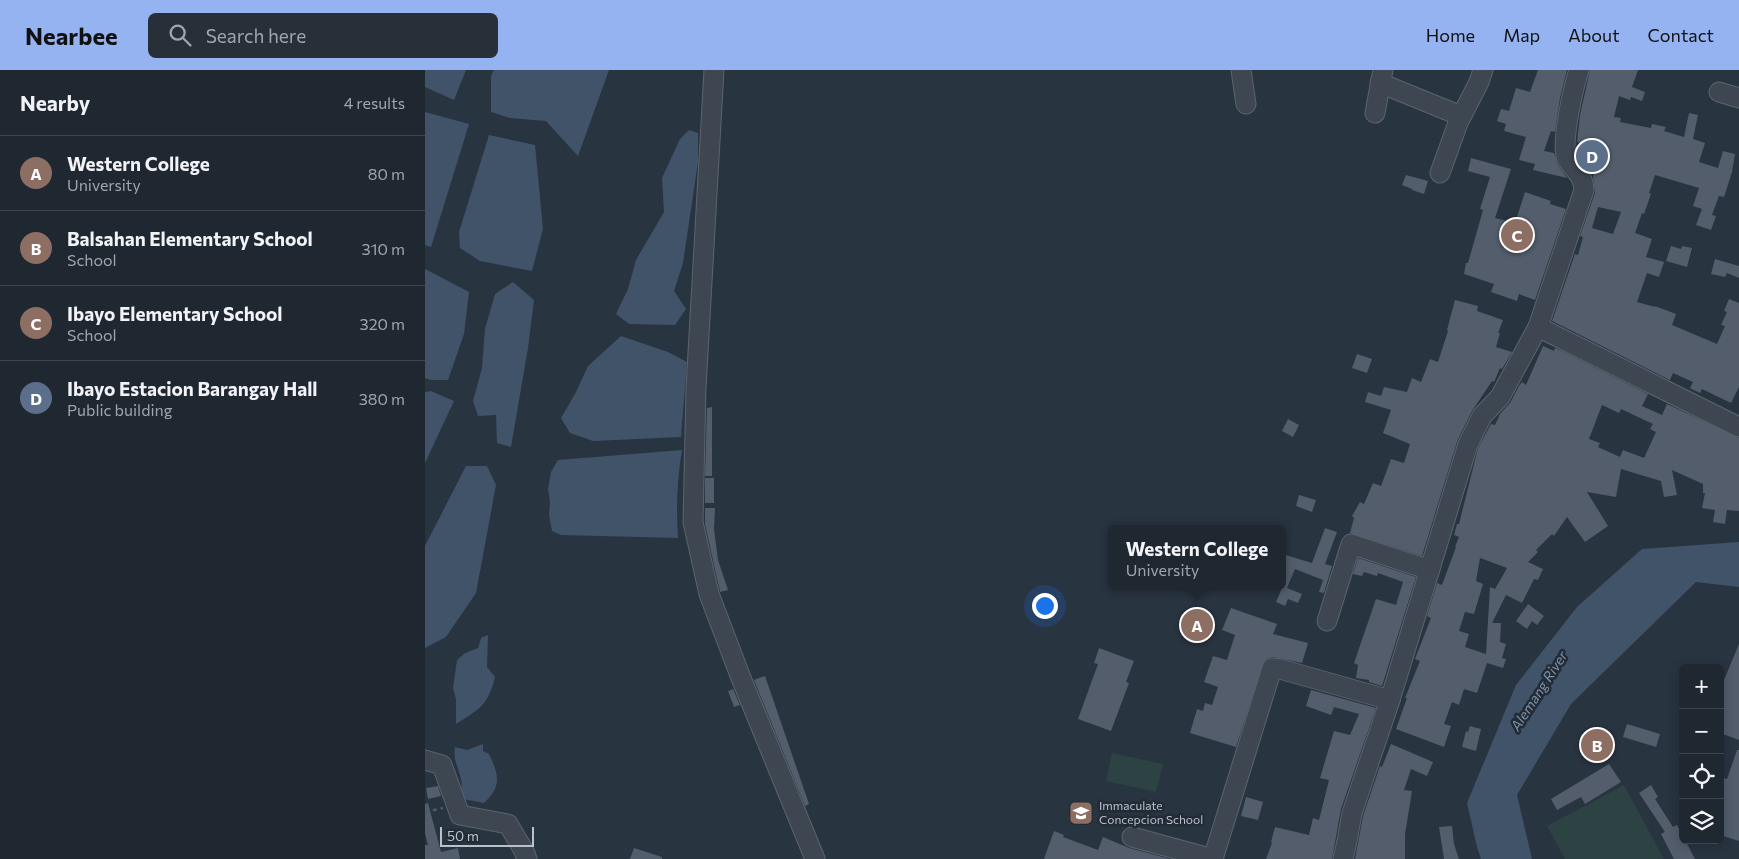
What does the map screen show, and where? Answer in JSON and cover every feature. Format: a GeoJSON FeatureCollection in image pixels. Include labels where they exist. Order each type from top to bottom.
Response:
{"type":"FeatureCollection","features":[{"type":"Feature","properties":{"kind":"street"},"geometry":{"type":"LineString","coordinates":[[714,70],[696,388],[693,522],[709,594],[815,859]]}},
{"type":"Feature","properties":{"kind":"street"},"geometry":{"type":"LineString","coordinates":[[1241,70],[1246,104]]}},
{"type":"Feature","properties":{"kind":"street"},"geometry":{"type":"LineString","coordinates":[[1440,172],[1461,116],[1479,82],[1483,70]]}},
{"type":"Feature","properties":{"kind":"street"},"geometry":{"type":"LineString","coordinates":[[1343,859],[1351,813],[1390,700],[1468,444],[1482,416],[1500,397],[1537,327],[1584,190],[1583,180],[1567,157],[1566,145],[1573,90],[1579,70]]}},
{"type":"Feature","properties":{"kind":"street"},"geometry":{"type":"LineString","coordinates":[[1375,113],[1381,77],[1461,116]]}},
{"type":"Feature","properties":{"kind":"street"},"geometry":{"type":"LineString","coordinates":[[1719,92],[1739,98]]}},
{"type":"Feature","properties":{"kind":"street"},"geometry":{"type":"LineString","coordinates":[[1537,327],[1739,428]]}},
{"type":"Feature","properties":{"kind":"street"},"geometry":{"type":"LineString","coordinates":[[1327,621],[1351,544],[1430,570]]}},
{"type":"Feature","properties":{"kind":"street"},"geometry":{"type":"LineString","coordinates":[[1132,837],[1213,859],[1272,668],[1390,700]]}},
{"type":"Feature","properties":{"kind":"street"},"geometry":{"type":"LineString","coordinates":[[425,760],[442,765],[460,815],[508,824],[527,859]]}},
{"type":"Feature","properties":{"kind":"green space"},"geometry":{"type":"Polygon","coordinates":[[[1112,753],[1163,764],[1156,792],[1106,781],[1112,753]]]}},
{"type":"Feature","properties":{"kind":"green space"},"geometry":{"type":"Polygon","coordinates":[[[1624,785],[1664,859],[1565,859],[1547,826],[1624,785]]]}},
{"type":"Feature","properties":{"kind":"water"},"geometry":{"type":"Polygon","coordinates":[[[425,70],[466,70],[454,100],[425,87],[425,70]]]}},
{"type":"Feature","properties":{"kind":"water"},"geometry":{"type":"Polygon","coordinates":[[[494,70],[609,70],[578,156],[546,121],[510,118],[491,112],[491,76],[494,70]]]}},
{"type":"Feature","properties":{"kind":"water"},"geometry":{"type":"Polygon","coordinates":[[[425,112],[469,124],[431,247],[425,245],[425,112]]]}},
{"type":"Feature","properties":{"kind":"water"},"geometry":{"type":"Polygon","coordinates":[[[689,130],[698,133],[698,162],[683,263],[674,291],[686,309],[675,325],[629,324],[616,314],[628,289],[636,260],[664,212],[662,178],[680,139],[689,130]]]}},
{"type":"Feature","properties":{"kind":"water"},"geometry":{"type":"Polygon","coordinates":[[[489,135],[535,145],[543,229],[532,271],[480,261],[460,248],[459,232],[489,135]]]}},
{"type":"Feature","properties":{"kind":"water"},"geometry":{"type":"Polygon","coordinates":[[[425,269],[469,292],[464,334],[448,380],[425,378],[425,269]]]}},
{"type":"Feature","properties":{"kind":"water"},"geometry":{"type":"Polygon","coordinates":[[[513,282],[534,300],[511,447],[497,443],[496,415],[478,416],[473,401],[482,368],[485,329],[495,294],[513,282]]]}},
{"type":"Feature","properties":{"kind":"water"},"geometry":{"type":"Polygon","coordinates":[[[621,336],[668,352],[687,362],[681,437],[593,441],[570,433],[561,418],[588,366],[621,336]]]}},
{"type":"Feature","properties":{"kind":"water"},"geometry":{"type":"Polygon","coordinates":[[[431,391],[454,401],[425,463],[425,392],[431,391]]]}},
{"type":"Feature","properties":{"kind":"water"},"geometry":{"type":"Polygon","coordinates":[[[682,450],[677,494],[678,538],[561,535],[552,531],[548,489],[551,472],[558,460],[682,450]]]}},
{"type":"Feature","properties":{"kind":"water"},"geometry":{"type":"Polygon","coordinates":[[[466,466],[487,466],[496,485],[476,593],[446,637],[425,648],[425,546],[466,466]]]}},
{"type":"Feature","properties":{"kind":"water","name":"Alemang River"},"geometry":{"type":"Polygon","coordinates":[[[1739,542],[1739,587],[1696,582],[1571,704],[1517,795],[1532,859],[1481,859],[1467,803],[1516,685],[1577,607],[1642,549],[1739,542]]]}},
{"type":"Feature","properties":{"kind":"water"},"geometry":{"type":"Polygon","coordinates":[[[488,635],[487,667],[495,677],[492,686],[482,705],[456,724],[456,699],[453,688],[457,660],[465,653],[478,648],[481,638],[488,635]]]}},
{"type":"Feature","properties":{"kind":"water"},"geometry":{"type":"Polygon","coordinates":[[[483,744],[483,751],[489,754],[497,774],[494,791],[484,803],[463,799],[461,779],[455,760],[455,747],[467,750],[483,744]]]}},
{"type":"Feature","properties":{"kind":"building"},"geometry":{"type":"Polygon","coordinates":[[[1538,70],[1567,70],[1560,98],[1555,132],[1551,131],[1544,151],[1554,153],[1558,165],[1567,178],[1533,170],[1535,164],[1519,160],[1526,137],[1504,131],[1506,124],[1497,121],[1501,109],[1509,111],[1516,88],[1530,92],[1538,70]]]}},
{"type":"Feature","properties":{"kind":"building"},"geometry":{"type":"Polygon","coordinates":[[[1590,70],[1638,70],[1632,87],[1645,92],[1642,101],[1631,97],[1630,100],[1619,96],[1614,117],[1621,118],[1620,122],[1651,128],[1652,124],[1666,127],[1664,131],[1684,137],[1689,113],[1698,115],[1693,139],[1705,143],[1699,162],[1718,168],[1723,151],[1735,154],[1732,172],[1724,197],[1719,196],[1712,215],[1716,216],[1711,230],[1696,225],[1702,209],[1693,206],[1699,188],[1655,175],[1649,193],[1651,194],[1635,233],[1652,239],[1646,257],[1664,262],[1659,277],[1647,273],[1637,302],[1676,314],[1672,325],[1717,344],[1725,326],[1721,325],[1727,312],[1724,311],[1729,299],[1739,303],[1739,387],[1731,403],[1702,389],[1700,393],[1690,388],[1693,382],[1673,373],[1670,380],[1552,321],[1575,254],[1578,255],[1583,237],[1580,236],[1595,193],[1593,177],[1596,163],[1583,162],[1584,144],[1577,142],[1580,115],[1590,70]],[[1598,207],[1592,228],[1613,234],[1621,212],[1598,207]]]}},
{"type":"Feature","properties":{"kind":"building"},"geometry":{"type":"Polygon","coordinates":[[[1471,158],[1511,169],[1495,218],[1515,223],[1525,192],[1551,201],[1550,204],[1566,209],[1535,300],[1519,294],[1517,301],[1491,292],[1494,284],[1464,274],[1483,210],[1480,209],[1490,177],[1468,171],[1471,158]]]}},
{"type":"Feature","properties":{"kind":"building"},"geometry":{"type":"Polygon","coordinates":[[[1406,175],[1428,181],[1424,194],[1402,185],[1406,175]]]}},
{"type":"Feature","properties":{"kind":"building"},"geometry":{"type":"Polygon","coordinates":[[[1671,246],[1681,249],[1682,246],[1692,248],[1687,267],[1666,261],[1671,246]]]}},
{"type":"Feature","properties":{"kind":"building"},"geometry":{"type":"Polygon","coordinates":[[[1715,259],[1739,266],[1739,278],[1727,273],[1725,277],[1711,274],[1715,259]]]}},
{"type":"Feature","properties":{"kind":"building"},"geometry":{"type":"Polygon","coordinates":[[[1455,300],[1478,306],[1477,311],[1503,320],[1498,333],[1500,333],[1496,347],[1512,352],[1502,369],[1500,368],[1494,382],[1492,381],[1472,411],[1458,439],[1422,556],[1350,533],[1354,518],[1352,516],[1360,502],[1364,504],[1373,483],[1381,486],[1391,459],[1404,463],[1410,444],[1383,433],[1391,410],[1365,402],[1368,392],[1381,396],[1384,387],[1407,392],[1412,378],[1421,382],[1430,359],[1438,362],[1455,300]]]}},
{"type":"Feature","properties":{"kind":"building"},"geometry":{"type":"Polygon","coordinates":[[[1543,346],[1554,351],[1555,348],[1648,394],[1642,406],[1662,415],[1667,404],[1739,438],[1739,511],[1727,510],[1725,524],[1713,522],[1715,510],[1702,508],[1705,493],[1703,493],[1703,484],[1672,470],[1677,495],[1664,497],[1661,481],[1621,469],[1616,497],[1587,492],[1608,526],[1585,542],[1567,517],[1554,536],[1552,534],[1536,550],[1538,552],[1528,562],[1543,569],[1538,580],[1534,579],[1522,603],[1506,595],[1492,623],[1501,623],[1500,642],[1506,644],[1502,658],[1506,659],[1503,668],[1487,663],[1477,693],[1464,689],[1459,705],[1452,702],[1444,724],[1451,726],[1444,747],[1396,729],[1407,698],[1405,698],[1420,661],[1415,659],[1431,618],[1427,616],[1437,583],[1442,585],[1459,537],[1454,535],[1457,524],[1459,524],[1478,448],[1491,424],[1495,425],[1500,414],[1510,403],[1522,382],[1526,385],[1543,346]],[[1602,405],[1589,439],[1600,443],[1598,447],[1620,457],[1623,450],[1644,458],[1656,432],[1650,429],[1653,424],[1621,409],[1619,413],[1602,405]],[[1480,558],[1476,581],[1483,584],[1474,614],[1465,612],[1459,631],[1469,634],[1465,647],[1486,654],[1490,587],[1495,589],[1507,568],[1480,558]]]}},
{"type":"Feature","properties":{"kind":"building"},"geometry":{"type":"Polygon","coordinates":[[[1357,354],[1372,359],[1367,373],[1352,368],[1357,354]]]}},
{"type":"Feature","properties":{"kind":"building"},"geometry":{"type":"Polygon","coordinates":[[[712,407],[712,476],[705,476],[707,408],[712,407]]]}},
{"type":"Feature","properties":{"kind":"building"},"geometry":{"type":"Polygon","coordinates":[[[1288,419],[1299,425],[1293,437],[1282,431],[1288,419]]]}},
{"type":"Feature","properties":{"kind":"building"},"geometry":{"type":"Polygon","coordinates":[[[705,478],[714,478],[714,503],[705,503],[705,478]]]}},
{"type":"Feature","properties":{"kind":"building"},"geometry":{"type":"Polygon","coordinates":[[[1299,495],[1316,500],[1312,512],[1296,506],[1299,495]]]}},
{"type":"Feature","properties":{"kind":"building"},"geometry":{"type":"Polygon","coordinates":[[[705,508],[715,508],[714,529],[718,560],[728,590],[720,592],[705,524],[705,508]]]}},
{"type":"Feature","properties":{"kind":"building"},"geometry":{"type":"Polygon","coordinates":[[[1325,528],[1337,532],[1325,564],[1332,566],[1324,593],[1319,592],[1323,580],[1295,569],[1287,588],[1302,594],[1298,603],[1288,599],[1285,606],[1276,602],[1281,590],[1286,590],[1286,555],[1312,563],[1325,528]]]}},
{"type":"Feature","properties":{"kind":"building"},"geometry":{"type":"Polygon","coordinates":[[[1358,558],[1416,577],[1382,686],[1369,682],[1369,680],[1356,678],[1358,665],[1354,663],[1376,599],[1396,605],[1403,582],[1378,573],[1377,576],[1364,572],[1362,576],[1353,574],[1358,558]]]}},
{"type":"Feature","properties":{"kind":"building"},"geometry":{"type":"Polygon","coordinates":[[[1528,604],[1544,616],[1537,625],[1532,621],[1527,629],[1516,621],[1528,604]]]}},
{"type":"Feature","properties":{"kind":"building"},"geometry":{"type":"Polygon","coordinates":[[[1231,608],[1277,624],[1273,634],[1308,643],[1302,663],[1273,657],[1264,661],[1236,747],[1190,733],[1197,709],[1203,711],[1205,703],[1212,705],[1218,687],[1204,682],[1213,656],[1227,660],[1235,635],[1222,630],[1231,608]]]}},
{"type":"Feature","properties":{"kind":"building"},"geometry":{"type":"Polygon","coordinates":[[[1739,644],[1739,740],[1724,734],[1724,680],[1739,644]]]}},
{"type":"Feature","properties":{"kind":"building"},"geometry":{"type":"Polygon","coordinates":[[[1099,648],[1134,661],[1126,682],[1129,683],[1111,731],[1078,719],[1098,664],[1094,663],[1099,648]]]}},
{"type":"Feature","properties":{"kind":"building"},"geometry":{"type":"Polygon","coordinates":[[[765,676],[809,804],[805,806],[754,680],[765,676]]]}},
{"type":"Feature","properties":{"kind":"building"},"geometry":{"type":"Polygon","coordinates":[[[733,689],[740,705],[734,707],[728,691],[733,689]]]}},
{"type":"Feature","properties":{"kind":"building"},"geometry":{"type":"Polygon","coordinates":[[[1311,690],[1376,708],[1341,809],[1332,859],[1266,859],[1275,827],[1309,835],[1313,818],[1319,820],[1329,780],[1320,778],[1334,731],[1350,735],[1359,714],[1334,707],[1331,715],[1306,706],[1311,690]]]}},
{"type":"Feature","properties":{"kind":"building"},"geometry":{"type":"Polygon","coordinates":[[[1627,724],[1660,734],[1656,747],[1623,737],[1627,724]]]}},
{"type":"Feature","properties":{"kind":"building"},"geometry":{"type":"Polygon","coordinates":[[[1470,726],[1481,729],[1476,751],[1462,747],[1466,731],[1468,732],[1470,726]]]}},
{"type":"Feature","properties":{"kind":"building"},"geometry":{"type":"Polygon","coordinates":[[[1391,744],[1433,762],[1427,776],[1411,769],[1404,790],[1412,791],[1405,834],[1405,859],[1355,859],[1363,816],[1380,766],[1382,767],[1391,744]]]}},
{"type":"Feature","properties":{"kind":"building"},"geometry":{"type":"Polygon","coordinates":[[[1737,750],[1739,750],[1739,841],[1724,836],[1724,778],[1727,779],[1737,750]]]}},
{"type":"Feature","properties":{"kind":"building"},"geometry":{"type":"Polygon","coordinates":[[[1609,764],[1621,782],[1585,804],[1581,797],[1557,810],[1551,799],[1609,764]]]}},
{"type":"Feature","properties":{"kind":"building"},"geometry":{"type":"Polygon","coordinates":[[[1651,785],[1658,797],[1655,799],[1673,827],[1677,825],[1679,829],[1679,844],[1687,844],[1695,859],[1674,859],[1661,834],[1665,832],[1639,793],[1651,785]]]}},
{"type":"Feature","properties":{"kind":"building"},"geometry":{"type":"Polygon","coordinates":[[[438,786],[441,796],[428,799],[426,788],[438,786]]]}},
{"type":"Feature","properties":{"kind":"building"},"geometry":{"type":"Polygon","coordinates":[[[1246,797],[1263,802],[1258,820],[1241,816],[1246,797]]]}},
{"type":"Feature","properties":{"kind":"building"},"geometry":{"type":"Polygon","coordinates":[[[428,803],[441,852],[458,848],[460,859],[425,859],[425,845],[428,845],[425,833],[425,804],[428,803]]]}},
{"type":"Feature","properties":{"kind":"building"},"geometry":{"type":"Polygon","coordinates":[[[1452,826],[1454,844],[1459,859],[1444,859],[1439,827],[1452,826]]]}},
{"type":"Feature","properties":{"kind":"building"},"geometry":{"type":"Polygon","coordinates":[[[1054,831],[1064,835],[1063,837],[1098,850],[1103,837],[1129,848],[1170,859],[1044,859],[1054,831]]]}},
{"type":"Feature","properties":{"kind":"building"},"geometry":{"type":"Polygon","coordinates":[[[634,848],[662,857],[662,859],[630,859],[634,848]]]}},
{"type":"Feature","properties":{"kind":"place","name":"Ibayo Estacion Barangay Hall"},"geometry":{"type":"Point","coordinates":[1592,156]}},
{"type":"Feature","properties":{"kind":"place","name":"Ibayo Elementary School"},"geometry":{"type":"Point","coordinates":[1517,235]}},
{"type":"Feature","properties":{"kind":"place","name":"Western College"},"geometry":{"type":"Point","coordinates":[1197,625]}},
{"type":"Feature","properties":{"kind":"place","name":"Balsahan Elementary School"},"geometry":{"type":"Point","coordinates":[1597,745]}},
{"type":"Feature","properties":{"kind":"place","name":"Immaculate Concepcion School"},"geometry":{"type":"Point","coordinates":[1081,813]}}]}
